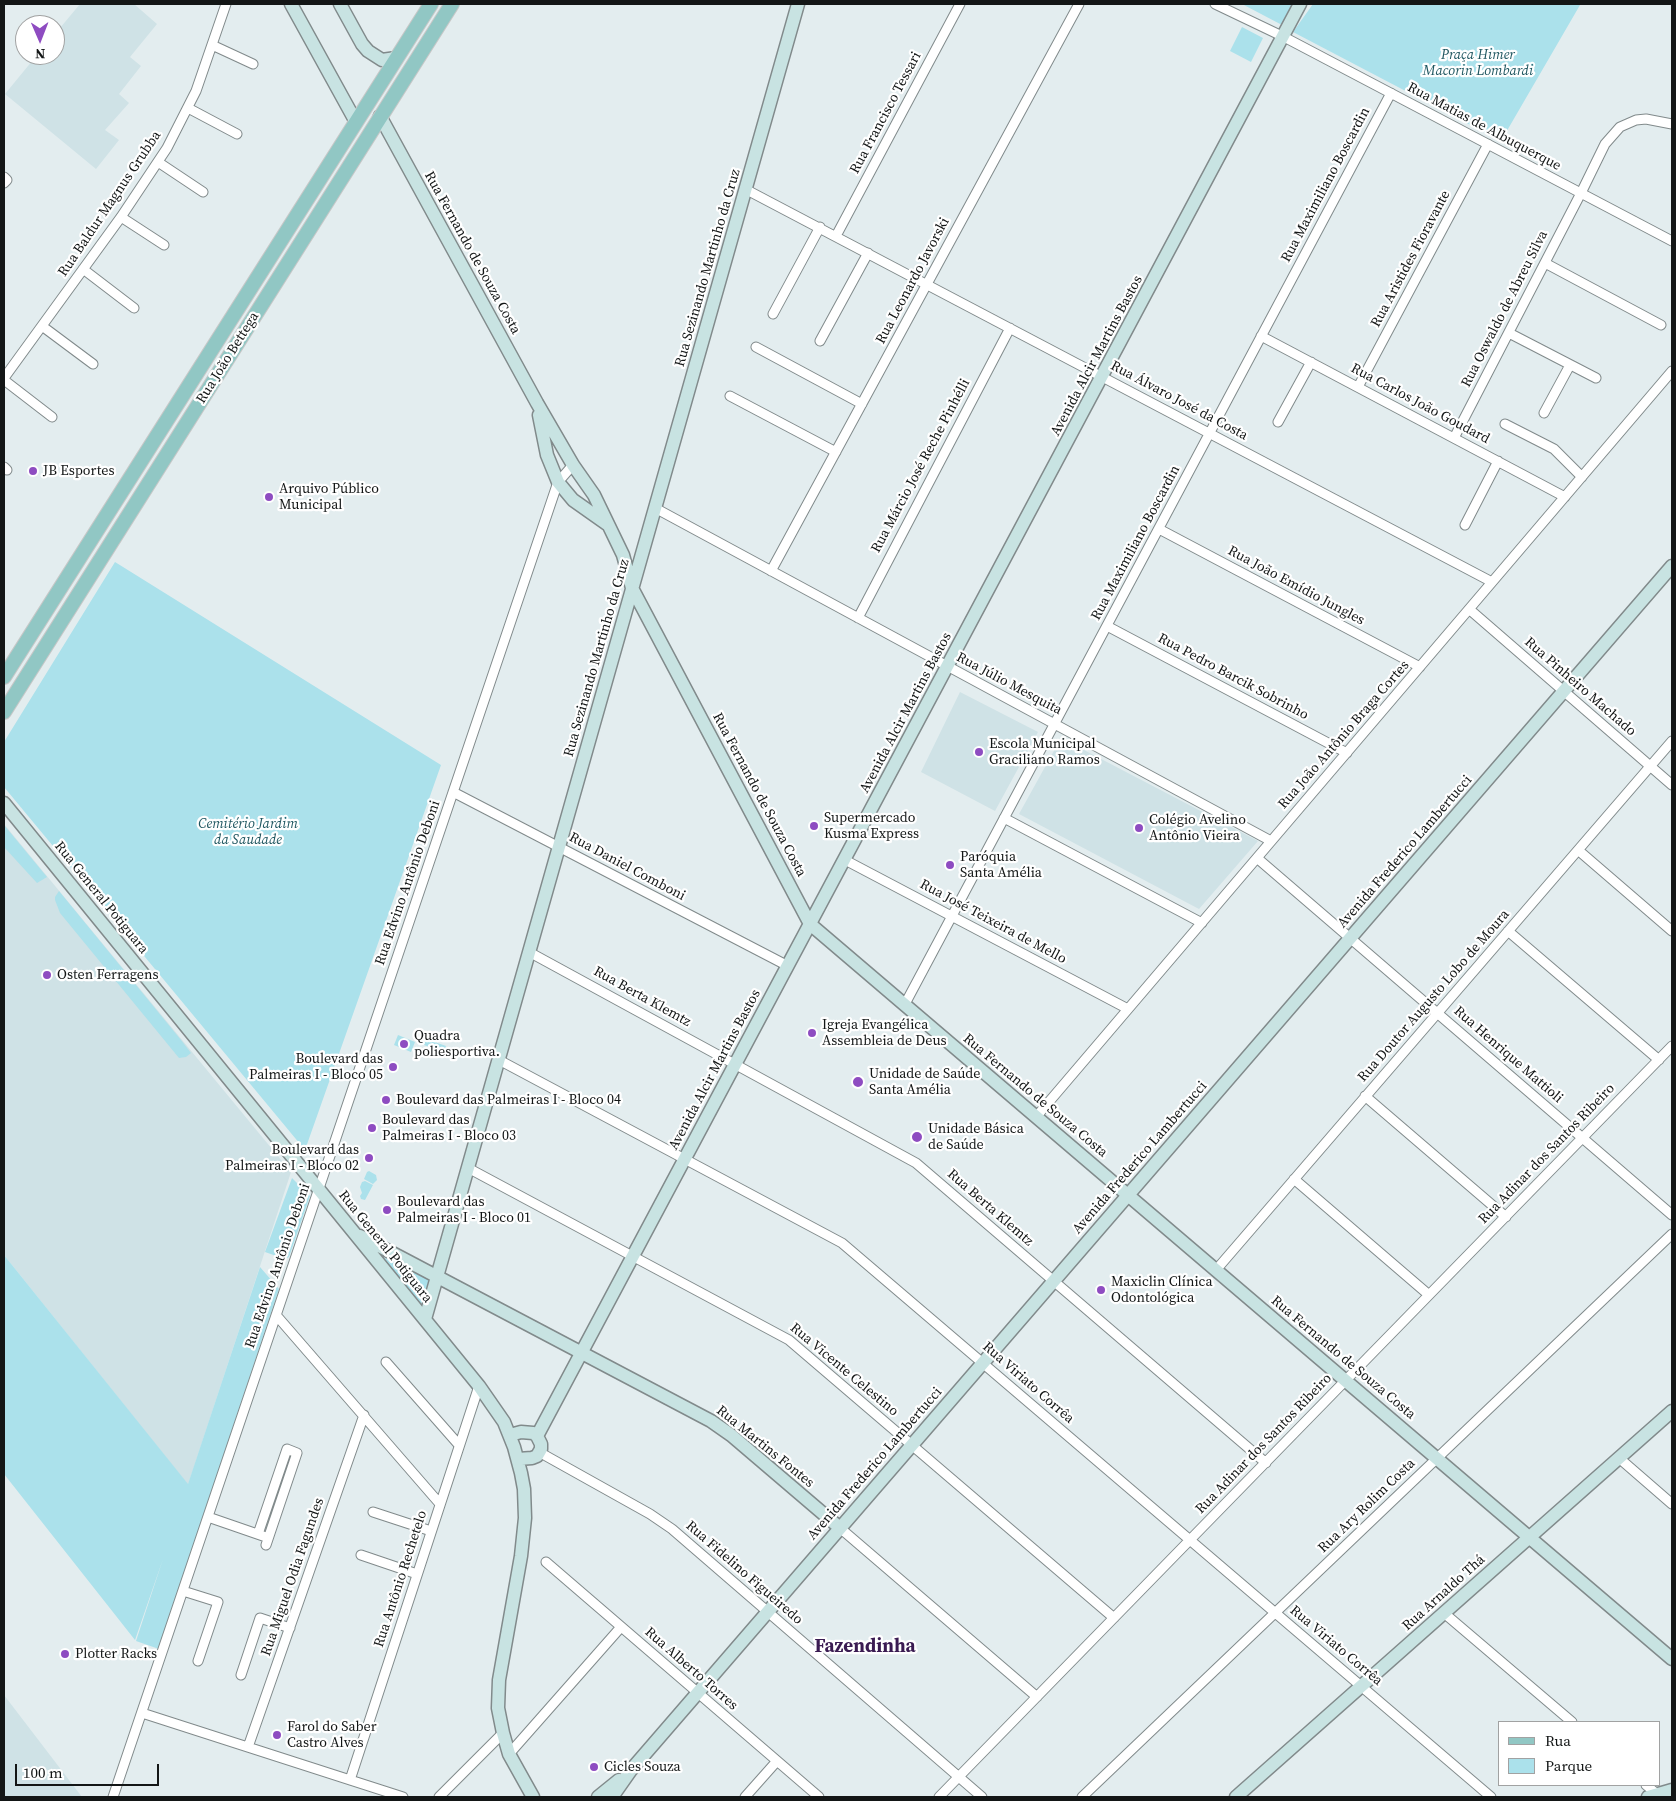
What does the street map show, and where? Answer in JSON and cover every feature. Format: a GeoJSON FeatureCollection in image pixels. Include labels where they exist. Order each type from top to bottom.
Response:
{"type":"FeatureCollection","features":[{"type":"Feature","properties":{"kind":"main road","name":"Rua João Bettega"},"geometry":{"type":"LineString","coordinates":[[4,677],[431,4]]}},
{"type":"Feature","properties":{"kind":"main road","name":"Rua João Bettega"},"geometry":{"type":"LineString","coordinates":[[4,712],[452,4]]}},
{"type":"Feature","properties":{"kind":"main road"},"geometry":{"type":"LineString","coordinates":[[336,152],[352,162]]}},
{"type":"Feature","properties":{"kind":"main road"},"geometry":{"type":"LineString","coordinates":[[163,427],[178,436]]}},
{"type":"Feature","properties":{"kind":"main road"},"geometry":{"type":"LineString","coordinates":[[152,444],[167,454]]}},
{"type":"Feature","properties":{"kind":"street","name":"Rua Baldur Magnus Grubba"},"geometry":{"type":"LineString","coordinates":[[4,379],[121,217],[158,162],[188,108],[226,4]]}},
{"type":"Feature","properties":{"kind":"street"},"geometry":{"type":"LineString","coordinates":[[291,4],[356,122]]}},
{"type":"Feature","properties":{"kind":"street"},"geometry":{"type":"LineString","coordinates":[[340,4],[362,44],[368,51],[382,60],[396,58]]}},
{"type":"Feature","properties":{"kind":"street","name":"Rua Sezinando Martinho da Cruz"},"geometry":{"type":"LineString","coordinates":[[425,1319],[798,4]]}},
{"type":"Feature","properties":{"kind":"street","name":"Rua Francisco Tessari"},"geometry":{"type":"LineString","coordinates":[[836,236],[960,4]]}},
{"type":"Feature","properties":{"kind":"street","name":"Rua Leonardo Javorski"},"geometry":{"type":"LineString","coordinates":[[771,571],[1079,4]]}},
{"type":"Feature","properties":{"kind":"street","name":"Rua Matias de Albuquerque"},"geometry":{"type":"LineString","coordinates":[[1216,4],[1284,37],[1672,241]]}},
{"type":"Feature","properties":{"kind":"street","name":"Avenida Alcir Martins Bastos"},"geometry":{"type":"LineString","coordinates":[[537,1436],[1300,4]]}},
{"type":"Feature","properties":{"kind":"street"},"geometry":{"type":"LineString","coordinates":[[212,45],[253,64]]}},
{"type":"Feature","properties":{"kind":"street","name":"Rua Maximiliano Boscardin"},"geometry":{"type":"LineString","coordinates":[[905,1004],[1391,93]]}},
{"type":"Feature","properties":{"kind":"street"},"geometry":{"type":"LineString","coordinates":[[188,108],[237,134]]}},
{"type":"Feature","properties":{"kind":"street","name":"Rua Fernando de Souza Costa"},"geometry":{"type":"LineString","coordinates":[[380,116],[537,403],[573,465],[594,495],[624,555],[632,588],[810,924],[1672,1659]]}},
{"type":"Feature","properties":{"kind":"street","name":"Rua Oswaldo de Abreu Silva"},"geometry":{"type":"LineString","coordinates":[[1454,438],[1581,193],[1604,144],[1620,127],[1628,123],[1646,119],[1672,124]]}},
{"type":"Feature","properties":{"kind":"street","name":"Rua Aristides Fioravante"},"geometry":{"type":"LineString","coordinates":[[1358,387],[1488,144]]}},
{"type":"Feature","properties":{"kind":"street"},"geometry":{"type":"LineString","coordinates":[[158,162],[203,192]]}},
{"type":"Feature","properties":{"kind":"street"},"geometry":{"type":"LineString","coordinates":[[4,176],[7,180],[4,183]]}},
{"type":"Feature","properties":{"kind":"street","name":"Rua Álvaro José da Costa"},"geometry":{"type":"LineString","coordinates":[[746,189],[1492,582]]}},
{"type":"Feature","properties":{"kind":"street"},"geometry":{"type":"LineString","coordinates":[[121,217],[164,244]]}},
{"type":"Feature","properties":{"kind":"street"},"geometry":{"type":"LineString","coordinates":[[773,314],[820,228]]}},
{"type":"Feature","properties":{"kind":"street"},"geometry":{"type":"LineString","coordinates":[[820,341],[868,253]]}},
{"type":"Feature","properties":{"kind":"street"},"geometry":{"type":"LineString","coordinates":[[1545,263],[1661,325]]}},
{"type":"Feature","properties":{"kind":"street"},"geometry":{"type":"LineString","coordinates":[[83,270],[134,308]]}},
{"type":"Feature","properties":{"kind":"street"},"geometry":{"type":"LineString","coordinates":[[42,326],[93,364]]}},
{"type":"Feature","properties":{"kind":"street","name":"Rua Márcio José Reche Pinhélli"},"geometry":{"type":"LineString","coordinates":[[858,618],[1010,328]]}},
{"type":"Feature","properties":{"kind":"street"},"geometry":{"type":"LineString","coordinates":[[1509,333],[1596,378]]}},
{"type":"Feature","properties":{"kind":"street","name":"Rua Carlos João Goudard"},"geometry":{"type":"LineString","coordinates":[[1262,336],[1565,497]]}},
{"type":"Feature","properties":{"kind":"street"},"geometry":{"type":"LineString","coordinates":[[756,347],[862,404]]}},
{"type":"Feature","properties":{"kind":"street"},"geometry":{"type":"LineString","coordinates":[[1278,422],[1311,362]]}},
{"type":"Feature","properties":{"kind":"street"},"geometry":{"type":"LineString","coordinates":[[1544,413],[1570,365]]}},
{"type":"Feature","properties":{"kind":"street","name":"Rua João Antônio Braga Cortes"},"geometry":{"type":"LineString","coordinates":[[1036,1116],[1672,371]]}},
{"type":"Feature","properties":{"kind":"street"},"geometry":{"type":"LineString","coordinates":[[4,379],[52,417]]}},
{"type":"Feature","properties":{"kind":"street"},"geometry":{"type":"LineString","coordinates":[[730,396],[836,452]]}},
{"type":"Feature","properties":{"kind":"street","name":"Rua Fernando de Souza Costa"},"geometry":{"type":"LineString","coordinates":[[537,403],[547,455],[558,482],[573,500],[609,525]]}},
{"type":"Feature","properties":{"kind":"street"},"geometry":{"type":"LineString","coordinates":[[1505,424],[1554,450],[1582,477]]}},
{"type":"Feature","properties":{"kind":"street"},"geometry":{"type":"LineString","coordinates":[[1465,525],[1498,461]]}},
{"type":"Feature","properties":{"kind":"street","name":"Rua Edvino Antônio Deboni"},"geometry":{"type":"LineString","coordinates":[[113,1797],[558,482],[573,465]]}},
{"type":"Feature","properties":{"kind":"street","name":"Rua Júlio Mesquita"},"geometry":{"type":"LineString","coordinates":[[655,508],[1271,841]]}},
{"type":"Feature","properties":{"kind":"street","name":"Rua João Emídio Jungles"},"geometry":{"type":"LineString","coordinates":[[1159,529],[1420,667]]}},
{"type":"Feature","properties":{"kind":"street","name":"Avenida Frederico Lambertucci"},"geometry":{"type":"LineString","coordinates":[[612,1797],[631,1770],[697,1693],[1672,566]]}},
{"type":"Feature","properties":{"kind":"street","name":"Rua Pinheiro Machado"},"geometry":{"type":"LineString","coordinates":[[1469,609],[1672,785]]}},
{"type":"Feature","properties":{"kind":"street","name":"Rua Pedro Barcik Sobrinho"},"geometry":{"type":"LineString","coordinates":[[1107,626],[1346,753]]}},
{"type":"Feature","properties":{"kind":"street","name":"Rua Doutor Augusto Lobo de Moura"},"geometry":{"type":"LineString","coordinates":[[1216,1270],[1672,740]]}},
{"type":"Feature","properties":{"kind":"street","name":"Rua Daniel Comboni"},"geometry":{"type":"LineString","coordinates":[[453,792],[788,966]]}},
{"type":"Feature","properties":{"kind":"street","name":"Rua General Potiguara"},"geometry":{"type":"LineString","coordinates":[[4,803],[479,1386],[496,1409],[510,1435],[518,1459],[524,1489],[525,1532],[499,1680],[498,1708],[502,1733],[509,1754],[533,1797]]}},
{"type":"Feature","properties":{"kind":"street"},"geometry":{"type":"LineString","coordinates":[[1004,818],[1202,922]]}},
{"type":"Feature","properties":{"kind":"street"},"geometry":{"type":"LineString","coordinates":[[1578,850],[1672,931]]}},
{"type":"Feature","properties":{"kind":"street","name":"Rua Henrique Mattioli"},"geometry":{"type":"LineString","coordinates":[[1257,858],[1672,1215]]}},
{"type":"Feature","properties":{"kind":"street","name":"Rua José Teixeira de Mello"},"geometry":{"type":"LineString","coordinates":[[844,860],[1128,1008]]}},
{"type":"Feature","properties":{"kind":"street"},"geometry":{"type":"LineString","coordinates":[[1508,930],[1659,1060]]}},
{"type":"Feature","properties":{"kind":"street","name":"Rua Berta Klemtz"},"geometry":{"type":"LineString","coordinates":[[529,952],[916,1163],[1266,1463]]}},
{"type":"Feature","properties":{"kind":"street","name":"Rua Adinar dos Santos Ribeiro"},"geometry":{"type":"LineString","coordinates":[[939,1797],[1672,1046]]}},
{"type":"Feature","properties":{"kind":"street","name":"Rua Viriato Corrêa"},"geometry":{"type":"LineString","coordinates":[[499,1060],[842,1243],[1491,1797]]}},
{"type":"Feature","properties":{"kind":"street"},"geometry":{"type":"LineString","coordinates":[[1365,1096],[1506,1217]]}},
{"type":"Feature","properties":{"kind":"street","name":"Rua Vicente Celestino"},"geometry":{"type":"LineString","coordinates":[[468,1168],[784,1337],[1114,1618]]}},
{"type":"Feature","properties":{"kind":"street"},"geometry":{"type":"LineString","coordinates":[[1294,1179],[1429,1295]]}},
{"type":"Feature","properties":{"kind":"street","name":"Rua Martins Fontes"},"geometry":{"type":"LineString","coordinates":[[355,1234],[712,1421],[731,1435],[1037,1697]]}},
{"type":"Feature","properties":{"kind":"street","name":"Rua Ary Rolim Costa"},"geometry":{"type":"LineString","coordinates":[[1082,1797],[1672,1234]]}},
{"type":"Feature","properties":{"kind":"street"},"geometry":{"type":"LineString","coordinates":[[276,1315],[440,1504]]}},
{"type":"Feature","properties":{"kind":"street"},"geometry":{"type":"LineString","coordinates":[[386,1362],[460,1444]]}},
{"type":"Feature","properties":{"kind":"street","name":"Rua Antônio Rechetelo"},"geometry":{"type":"LineString","coordinates":[[350,1780],[479,1386]]}},
{"type":"Feature","properties":{"kind":"street","name":"Rua Arnaldo Thá"},"geometry":{"type":"LineString","coordinates":[[1236,1797],[1672,1411]]}},
{"type":"Feature","properties":{"kind":"street","name":"Rua Miguel Odia Fagundes"},"geometry":{"type":"LineString","coordinates":[[248,1747],[364,1415]]}},
{"type":"Feature","properties":{"kind":"street"},"geometry":{"type":"LineString","coordinates":[[510,1435],[528,1432],[537,1436],[541,1444],[539,1452],[532,1458],[518,1459]]}},
{"type":"Feature","properties":{"kind":"street"},"geometry":{"type":"LineString","coordinates":[[208,1518],[258,1534],[267,1541],[297,1453],[287,1449],[258,1534]]}},
{"type":"Feature","properties":{"kind":"street","name":"Rua Fidelino Figueiredo"},"geometry":{"type":"LineString","coordinates":[[539,1452],[658,1518],[982,1797]]}},
{"type":"Feature","properties":{"kind":"street"},"geometry":{"type":"LineString","coordinates":[[1619,1458],[1672,1504]]}},
{"type":"Feature","properties":{"kind":"street"},"geometry":{"type":"LineString","coordinates":[[372,1512],[431,1531]]}},
{"type":"Feature","properties":{"kind":"street"},"geometry":{"type":"LineString","coordinates":[[361,1555],[417,1574]]}},
{"type":"Feature","properties":{"kind":"street","name":"Rua Alberto Torres"},"geometry":{"type":"LineString","coordinates":[[546,1562],[819,1797]]}},
{"type":"Feature","properties":{"kind":"street"},"geometry":{"type":"LineString","coordinates":[[183,1591],[218,1602],[198,1662]]}},
{"type":"Feature","properties":{"kind":"street"},"geometry":{"type":"LineString","coordinates":[[1444,1613],[1571,1721]]}},
{"type":"Feature","properties":{"kind":"street"},"geometry":{"type":"LineString","coordinates":[[241,1675],[260,1618],[290,1628]]}},
{"type":"Feature","properties":{"kind":"street"},"geometry":{"type":"LineString","coordinates":[[509,1754],[621,1627]]}},
{"type":"Feature","properties":{"kind":"street"},"geometry":{"type":"LineString","coordinates":[[142,1713],[403,1797]]}},
{"type":"Feature","properties":{"kind":"street"},"geometry":{"type":"LineString","coordinates":[[439,1797],[502,1733]]}},
{"type":"Feature","properties":{"kind":"street"},"geometry":{"type":"LineString","coordinates":[[745,1797],[777,1761]]}},
{"type":"Feature","properties":{"kind":"street","name":"Avenida Frederico Lambertucci"},"geometry":{"type":"LineString","coordinates":[[598,1797],[631,1770]]}},
{"type":"Feature","properties":{"kind":"street","name":"Rua General Potiguara"},"geometry":{"type":"LineString","coordinates":[[525,1784],[538,1797]]}},
{"type":"Feature","properties":{"kind":"street"},"geometry":{"type":"LineString","coordinates":[[1652,1796],[1672,1790]]}},
{"type":"Feature","properties":{"kind":"shaded area"},"geometry":{"type":"Polygon","coordinates":[[[80,4],[134,4],[157,24],[130,57],[141,66],[119,94],[129,103],[105,130],[119,140],[96,169],[5,94],[29,65],[65,65],[65,22],[80,4]]]}},
{"type":"Feature","properties":{"kind":"shaded area","name":"Escola Municipal Graciliano Ramos"},"geometry":{"type":"Polygon","coordinates":[[[960,692],[1038,732],[995,811],[921,772],[960,692]]]}},
{"type":"Feature","properties":{"kind":"shaded area","name":"Colégio Avelino Antônio Vieira"},"geometry":{"type":"Polygon","coordinates":[[[1061,738],[1258,841],[1199,909],[1019,814],[1061,738]]]}},
{"type":"Feature","properties":{"kind":"shaded area"},"geometry":{"type":"Polygon","coordinates":[[[4,824],[291,1172],[188,1485],[4,1255],[4,824]]]}},
{"type":"Feature","properties":{"kind":"shaded area"},"geometry":{"type":"Polygon","coordinates":[[[4,1695],[82,1797],[4,1797],[4,1695]]]}},
{"type":"Feature","properties":{"kind":"green space"},"geometry":{"type":"Polygon","coordinates":[[[1242,4],[1294,4],[1282,25],[1242,4]]]}},
{"type":"Feature","properties":{"kind":"green space","name":"Praça Himer Macorin Lombardi"},"geometry":{"type":"Polygon","coordinates":[[[1313,4],[1580,5],[1501,141],[1293,32],[1313,4]]]}},
{"type":"Feature","properties":{"kind":"green space"},"geometry":{"type":"Polygon","coordinates":[[[1242,27],[1263,38],[1251,62],[1230,51],[1242,27]]]}},
{"type":"Feature","properties":{"kind":"green space","name":"Cemitério Jardim da Saudade"},"geometry":{"type":"Polygon","coordinates":[[[115,562],[441,765],[305,1150],[4,787],[4,742],[115,562]]]}},
{"type":"Feature","properties":{"kind":"green space"},"geometry":{"type":"Polygon","coordinates":[[[4,825],[47,877],[37,883],[4,847],[4,825]]]}},
{"type":"Feature","properties":{"kind":"green space"},"geometry":{"type":"Polygon","coordinates":[[[59,891],[191,1053],[186,1057],[179,1058],[60,913],[55,900],[59,891]]]}},
{"type":"Feature","properties":{"kind":"green space","name":"Quadra poliesportiva."},"geometry":{"type":"Polygon","coordinates":[[[398,1035],[415,1042],[411,1052],[394,1045],[398,1035]]]}},
{"type":"Feature","properties":{"kind":"green space"},"geometry":{"type":"Polygon","coordinates":[[[426,1039],[446,1046],[444,1052],[424,1045],[426,1039]]]}},
{"type":"Feature","properties":{"kind":"green space"},"geometry":{"type":"Polygon","coordinates":[[[369,1171],[376,1175],[377,1180],[373,1184],[364,1179],[369,1171]]]}},
{"type":"Feature","properties":{"kind":"green space"},"geometry":{"type":"Polygon","coordinates":[[[292,1178],[310,1196],[289,1257],[285,1259],[265,1252],[292,1178]]]}},
{"type":"Feature","properties":{"kind":"green space"},"geometry":{"type":"Polygon","coordinates":[[[365,1181],[373,1185],[365,1200],[361,1199],[360,1187],[362,1182],[365,1181]]]}},
{"type":"Feature","properties":{"kind":"green space"},"geometry":{"type":"Polygon","coordinates":[[[4,1255],[188,1484],[260,1267],[279,1289],[159,1649],[136,1641],[163,1559],[135,1640],[4,1474],[4,1255]]]}},
{"type":"Feature","properties":{"kind":"green space"},"geometry":{"type":"Polygon","coordinates":[[[383,1257],[429,1280],[421,1305],[383,1257]]]}},
{"type":"Feature","properties":{"kind":"place","name":"JB Esportes"},"geometry":{"type":"Point","coordinates":[33,471]}},
{"type":"Feature","properties":{"kind":"place","name":"Arquivo Público Municipal"},"geometry":{"type":"Point","coordinates":[269,497]}},
{"type":"Feature","properties":{"kind":"place","name":"Escola Municipal Graciliano Ramos"},"geometry":{"type":"Point","coordinates":[979,752]}},
{"type":"Feature","properties":{"kind":"place","name":"Supermercado Kusma Express"},"geometry":{"type":"Point","coordinates":[814,826]}},
{"type":"Feature","properties":{"kind":"place","name":"Colégio Avelino Antônio Vieira"},"geometry":{"type":"Point","coordinates":[1139,828]}},
{"type":"Feature","properties":{"kind":"place","name":"Paróquia Santa Amélia"},"geometry":{"type":"Point","coordinates":[950,865]}},
{"type":"Feature","properties":{"kind":"place","name":"Osten Ferragens"},"geometry":{"type":"Point","coordinates":[47,975]}},
{"type":"Feature","properties":{"kind":"place","name":"Igreja Evangélica Assembleia de Deus"},"geometry":{"type":"Point","coordinates":[812,1033]}},
{"type":"Feature","properties":{"kind":"place","name":"Quadra poliesportiva."},"geometry":{"type":"Point","coordinates":[404,1044]}},
{"type":"Feature","properties":{"kind":"place","name":"Boulevard das Palmeiras I - Bloco 05"},"geometry":{"type":"Point","coordinates":[393,1067]}},
{"type":"Feature","properties":{"kind":"place","name":"Unidade de Saúde Santa Amélia"},"geometry":{"type":"Point","coordinates":[858,1082]}},
{"type":"Feature","properties":{"kind":"place","name":"Boulevard das Palmeiras I - Bloco 04"},"geometry":{"type":"Point","coordinates":[386,1100]}},
{"type":"Feature","properties":{"kind":"place","name":"Boulevard das Palmeiras I - Bloco 03"},"geometry":{"type":"Point","coordinates":[372,1128]}},
{"type":"Feature","properties":{"kind":"place","name":"Unidade Básica de Saúde"},"geometry":{"type":"Point","coordinates":[917,1137]}},
{"type":"Feature","properties":{"kind":"place","name":"Boulevard das Palmeiras I - Bloco 02"},"geometry":{"type":"Point","coordinates":[369,1158]}},
{"type":"Feature","properties":{"kind":"place","name":"Boulevard das Palmeiras I - Bloco 01"},"geometry":{"type":"Point","coordinates":[387,1210]}},
{"type":"Feature","properties":{"kind":"place","name":"Maxiclin Clínica Odontológica"},"geometry":{"type":"Point","coordinates":[1101,1290]}},
{"type":"Feature","properties":{"kind":"place","name":"Plotter Racks"},"geometry":{"type":"Point","coordinates":[65,1654]}},
{"type":"Feature","properties":{"kind":"place","name":"Farol do Saber Castro Alves"},"geometry":{"type":"Point","coordinates":[277,1735]}},
{"type":"Feature","properties":{"kind":"place","name":"Cicles Souza"},"geometry":{"type":"Point","coordinates":[594,1767]}},
{"type":"Feature","properties":{"kind":"district","name":"Fazendinha"},"geometry":{"type":"Point","coordinates":[865,1647]}}]}
